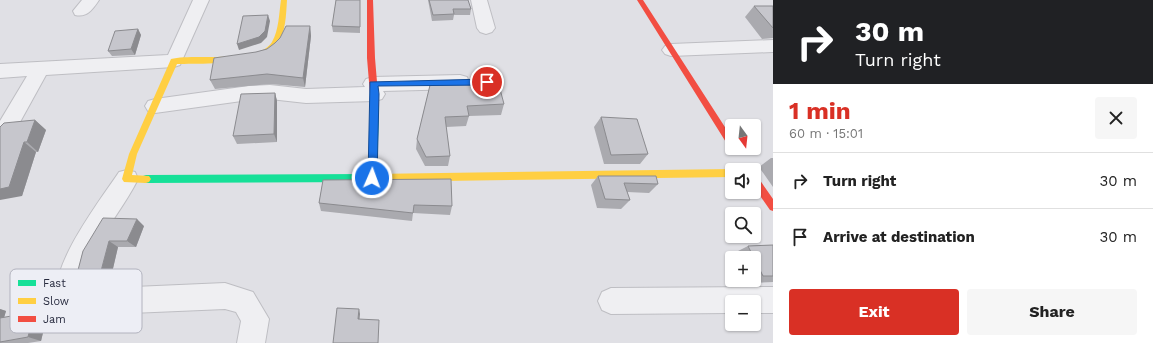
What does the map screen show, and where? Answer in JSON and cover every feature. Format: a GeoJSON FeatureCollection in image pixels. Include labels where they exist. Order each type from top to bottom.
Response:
{"type":"FeatureCollection","features":[{"type":"Feature","properties":{"kind":"street"},"geometry":{"type":"LineString","coordinates":[[74,269],[82,249],[127,179],[134,154],[201,0]]}},
{"type":"Feature","properties":{"kind":"street"},"geometry":{"type":"LineString","coordinates":[[0,71],[247,57],[267,51],[275,42],[284,0]]}},
{"type":"Feature","properties":{"kind":"street"},"geometry":{"type":"LineString","coordinates":[[370,0],[374,89],[372,178]]}},
{"type":"Feature","properties":{"kind":"street"},"geometry":{"type":"LineString","coordinates":[[479,0],[486,28]]}},
{"type":"Feature","properties":{"kind":"street"},"geometry":{"type":"LineString","coordinates":[[640,0],[725,134]]}},
{"type":"Feature","properties":{"kind":"street"},"geometry":{"type":"LineString","coordinates":[[671,50],[773,46]]}},
{"type":"Feature","properties":{"kind":"street"},"geometry":{"type":"LineString","coordinates":[[0,134],[7,127],[41,68]]}},
{"type":"Feature","properties":{"kind":"street"},"geometry":{"type":"LineString","coordinates":[[155,106],[263,92],[283,92],[306,96],[374,89],[480,82]]}},
{"type":"Feature","properties":{"kind":"street"},"geometry":{"type":"LineString","coordinates":[[127,179],[372,178],[725,173]]}},
{"type":"Feature","properties":{"kind":"street"},"geometry":{"type":"LineString","coordinates":[[761,189],[773,207]]}},
{"type":"Feature","properties":{"kind":"street"},"geometry":{"type":"LineString","coordinates":[[142,300],[225,296],[244,301],[255,318],[251,343]]}},
{"type":"Feature","properties":{"kind":"street"},"geometry":{"type":"LineString","coordinates":[[611,302],[773,300]]}},
{"type":"Feature","properties":{"kind":"building"},"geometry":{"type":"Polygon","coordinates":[[[336,0],[360,0],[360,27],[332,26],[336,0]]]}},
{"type":"Feature","properties":{"kind":"building"},"geometry":{"type":"Polygon","coordinates":[[[429,0],[468,0],[471,9],[453,9],[454,14],[433,15],[429,0]]]}},
{"type":"Feature","properties":{"kind":"building"},"geometry":{"type":"Polygon","coordinates":[[[754,6],[773,6],[773,28],[754,6]]]}},
{"type":"Feature","properties":{"kind":"building"},"geometry":{"type":"Polygon","coordinates":[[[268,15],[265,31],[259,37],[237,44],[243,16],[268,15]]]}},
{"type":"Feature","properties":{"kind":"building"},"geometry":{"type":"Polygon","coordinates":[[[286,26],[310,26],[303,78],[267,74],[210,80],[214,58],[267,49],[280,38],[286,26]]]}},
{"type":"Feature","properties":{"kind":"building"},"geometry":{"type":"Polygon","coordinates":[[[138,29],[131,49],[108,51],[115,31],[138,29]]]}},
{"type":"Feature","properties":{"kind":"building"},"geometry":{"type":"Polygon","coordinates":[[[497,78],[504,104],[467,106],[469,116],[445,117],[450,156],[426,157],[417,139],[431,81],[490,80],[497,78]]]}},
{"type":"Feature","properties":{"kind":"building"},"geometry":{"type":"Polygon","coordinates":[[[275,93],[274,134],[233,136],[241,94],[275,93]]]}},
{"type":"Feature","properties":{"kind":"building"},"geometry":{"type":"Polygon","coordinates":[[[601,117],[637,119],[648,154],[611,155],[601,117]]]}},
{"type":"Feature","properties":{"kind":"building"},"geometry":{"type":"Polygon","coordinates":[[[35,120],[27,142],[24,142],[9,187],[0,189],[0,127],[4,123],[35,120]]]}},
{"type":"Feature","properties":{"kind":"building"},"geometry":{"type":"Polygon","coordinates":[[[598,176],[656,176],[658,184],[624,183],[630,200],[605,199],[598,176]]]}},
{"type":"Feature","properties":{"kind":"building"},"geometry":{"type":"Polygon","coordinates":[[[451,179],[452,206],[414,205],[413,213],[319,203],[323,180],[451,179]]]}},
{"type":"Feature","properties":{"kind":"building"},"geometry":{"type":"Polygon","coordinates":[[[103,218],[137,219],[127,241],[109,241],[102,269],[78,269],[83,251],[103,218]]]}},
{"type":"Feature","properties":{"kind":"building"},"geometry":{"type":"Polygon","coordinates":[[[773,245],[773,276],[763,276],[761,272],[761,251],[750,251],[748,246],[773,245]]]}},
{"type":"Feature","properties":{"kind":"building"},"geometry":{"type":"Polygon","coordinates":[[[337,308],[359,309],[358,319],[379,320],[378,343],[333,343],[337,308]]]}},
{"type":"Feature","properties":{"kind":"building"},"geometry":{"type":"Polygon","coordinates":[[[10,316],[10,333],[29,333],[28,337],[0,342],[0,318],[10,316]]]}},
{"type":"Feature","properties":{"kind":"traffic: fast"},"geometry":{"type":"LineString","coordinates":[[146,179],[372,178],[375,106]]}},
{"type":"Feature","properties":{"kind":"traffic: slow"},"geometry":{"type":"LineString","coordinates":[[146,179],[127,179],[133,154],[174,61],[240,58],[264,53],[271,48],[277,38],[281,25],[284,0]]}},
{"type":"Feature","properties":{"kind":"traffic: slow"},"geometry":{"type":"LineString","coordinates":[[372,178],[725,173]]}},
{"type":"Feature","properties":{"kind":"traffic: jam"},"geometry":{"type":"LineString","coordinates":[[370,0],[371,58],[375,106]]}},
{"type":"Feature","properties":{"kind":"traffic: jam"},"geometry":{"type":"LineString","coordinates":[[640,0],[725,134]]}},
{"type":"Feature","properties":{"kind":"traffic: jam"},"geometry":{"type":"LineString","coordinates":[[761,189],[773,207]]}},
{"type":"Feature","properties":{"kind":"route"},"geometry":{"type":"LineString","coordinates":[[372,178],[375,94],[373,84],[487,82]]}}]}
